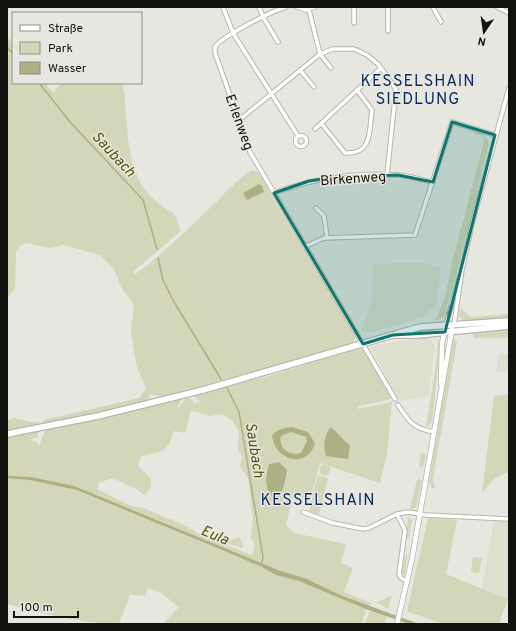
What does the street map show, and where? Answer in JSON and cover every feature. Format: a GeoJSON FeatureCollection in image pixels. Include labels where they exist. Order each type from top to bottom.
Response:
{"type":"FeatureCollection","features":[{"type":"Feature","properties":{"kind":"main road"},"geometry":{"type":"LineString","coordinates":[[7,434],[98,416],[185,395],[420,327],[446,324],[509,321]]}},
{"type":"Feature","properties":{"kind":"main road"},"geometry":{"type":"LineString","coordinates":[[441,387],[440,376],[446,324]]}},
{"type":"Feature","properties":{"kind":"main road"},"geometry":{"type":"LineString","coordinates":[[398,624],[420,514],[441,387],[454,324]]}},
{"type":"Feature","properties":{"kind":"main road"},"geometry":{"type":"LineString","coordinates":[[392,335],[406,336],[509,326]]}},
{"type":"Feature","properties":{"kind":"street"},"geometry":{"type":"LineString","coordinates":[[223,7],[233,33],[298,136]]}},
{"type":"Feature","properties":{"kind":"street"},"geometry":{"type":"LineString","coordinates":[[260,7],[263,17],[278,42]]}},
{"type":"Feature","properties":{"kind":"street"},"geometry":{"type":"LineString","coordinates":[[233,33],[286,7]]}},
{"type":"Feature","properties":{"kind":"street"},"geometry":{"type":"LineString","coordinates":[[297,7],[301,10],[309,10],[315,7]]}},
{"type":"Feature","properties":{"kind":"street"},"geometry":{"type":"LineString","coordinates":[[354,7],[354,22]]}},
{"type":"Feature","properties":{"kind":"street"},"geometry":{"type":"LineString","coordinates":[[388,7],[388,30]]}},
{"type":"Feature","properties":{"kind":"street"},"geometry":{"type":"LineString","coordinates":[[433,7],[441,22]]}},
{"type":"Feature","properties":{"kind":"street"},"geometry":{"type":"LineString","coordinates":[[497,7],[509,13]]}},
{"type":"Feature","properties":{"kind":"street"},"geometry":{"type":"LineString","coordinates":[[309,10],[320,54],[331,68]]}},
{"type":"Feature","properties":{"kind":"street","name":"Erlenweg"},"geometry":{"type":"LineString","coordinates":[[233,33],[220,41],[215,47],[215,53],[250,152],[363,344]]}},
{"type":"Feature","properties":{"kind":"street"},"geometry":{"type":"LineString","coordinates":[[238,121],[320,54],[333,49],[354,49],[367,55],[382,68],[394,83],[397,94],[387,175]]}},
{"type":"Feature","properties":{"kind":"street"},"geometry":{"type":"LineString","coordinates":[[315,129],[382,68]]}},
{"type":"Feature","properties":{"kind":"street"},"geometry":{"type":"LineString","coordinates":[[300,70],[314,87]]}},
{"type":"Feature","properties":{"kind":"street"},"geometry":{"type":"LineString","coordinates":[[454,324],[462,270],[478,197],[509,88]]}},
{"type":"Feature","properties":{"kind":"street"},"geometry":{"type":"LineString","coordinates":[[321,123],[346,153],[355,153],[364,148],[368,143],[372,110],[357,90]]}},
{"type":"Feature","properties":{"kind":"street"},"geometry":{"type":"LineString","coordinates":[[306,246],[327,238],[415,235],[452,122],[495,135]]}},
{"type":"Feature","properties":{"kind":"street","name":"Birkenweg"},"geometry":{"type":"LineString","coordinates":[[274,193],[296,184],[324,178],[387,175],[403,176],[433,182]]}},
{"type":"Feature","properties":{"kind":"street"},"geometry":{"type":"LineString","coordinates":[[316,208],[324,216],[327,238]]}},
{"type":"Feature","properties":{"kind":"street"},"geometry":{"type":"LineString","coordinates":[[446,324],[462,270]]}},
{"type":"Feature","properties":{"kind":"street"},"geometry":{"type":"LineString","coordinates":[[363,344],[395,399]]}},
{"type":"Feature","properties":{"kind":"street"},"geometry":{"type":"LineString","coordinates":[[398,405],[408,420],[417,428],[434,432]]}},
{"type":"Feature","properties":{"kind":"street"},"geometry":{"type":"LineString","coordinates":[[303,512],[333,523],[363,529],[369,528],[397,514],[408,512],[509,519]]}},
{"type":"Feature","properties":{"kind":"street"},"geometry":{"type":"LineString","coordinates":[[397,514],[400,524],[405,530],[400,574],[401,578],[407,581]]}},
{"type":"Feature","properties":{"kind":"highlighted area"},"geometry":{"type":"Polygon","coordinates":[[[452,122],[495,135],[445,332],[393,335],[363,344],[274,193],[309,181],[336,177],[398,175],[433,182],[452,122]]]}},
{"type":"Feature","properties":{"kind":"shaded area"},"geometry":{"type":"Polygon","coordinates":[[[421,262],[441,268],[436,305],[423,317],[373,332],[361,331],[372,300],[373,264],[421,262]]]}},
{"type":"Feature","properties":{"kind":"shaded area"},"geometry":{"type":"Polygon","coordinates":[[[428,337],[432,340],[435,349],[428,396],[399,401],[371,348],[375,345],[428,337]]]}},
{"type":"Feature","properties":{"kind":"shaded area"},"geometry":{"type":"Polygon","coordinates":[[[499,353],[509,354],[509,372],[496,372],[499,353]]]}},
{"type":"Feature","properties":{"kind":"shaded area"},"geometry":{"type":"Polygon","coordinates":[[[494,520],[509,521],[509,599],[482,588],[494,520]]]}},
{"type":"Feature","properties":{"kind":"green space"},"geometry":{"type":"Polygon","coordinates":[[[7,37],[12,42],[12,84],[46,84],[53,93],[61,84],[122,84],[131,158],[135,171],[141,184],[149,195],[174,213],[181,231],[134,271],[134,275],[175,241],[242,177],[251,171],[254,171],[263,178],[269,192],[354,331],[355,338],[353,343],[197,389],[189,388],[164,397],[150,394],[148,400],[142,402],[44,424],[42,421],[48,419],[139,398],[146,389],[136,364],[131,330],[134,305],[121,287],[114,269],[100,255],[63,245],[49,248],[26,243],[20,246],[16,252],[15,290],[7,297],[7,37]]]}},
{"type":"Feature","properties":{"kind":"green space"},"geometry":{"type":"Polygon","coordinates":[[[472,131],[486,137],[488,147],[457,273],[444,316],[435,321],[445,297],[452,263],[484,141],[483,137],[472,131]]]}},
{"type":"Feature","properties":{"kind":"green space"},"geometry":{"type":"Polygon","coordinates":[[[462,309],[470,317],[509,314],[509,320],[464,321],[459,316],[459,310],[462,309]]]}},
{"type":"Feature","properties":{"kind":"green space"},"geometry":{"type":"Polygon","coordinates":[[[509,328],[509,338],[474,338],[472,331],[509,328]]]}},
{"type":"Feature","properties":{"kind":"green space"},"geometry":{"type":"Polygon","coordinates":[[[453,337],[457,342],[433,478],[435,488],[432,488],[429,482],[453,337]]]}},
{"type":"Feature","properties":{"kind":"green space"},"geometry":{"type":"Polygon","coordinates":[[[438,339],[440,348],[432,422],[426,427],[437,356],[438,339]]]}},
{"type":"Feature","properties":{"kind":"green space"},"geometry":{"type":"Polygon","coordinates":[[[360,348],[365,350],[391,398],[359,406],[357,409],[392,402],[387,454],[380,483],[320,463],[310,500],[293,495],[286,525],[294,533],[346,544],[341,563],[353,568],[344,592],[371,603],[370,606],[340,595],[341,598],[366,609],[362,624],[162,624],[179,607],[161,593],[148,588],[145,596],[130,595],[119,624],[105,624],[77,620],[7,604],[7,437],[39,431],[38,437],[31,439],[31,441],[37,442],[39,446],[45,430],[182,399],[177,406],[178,408],[187,398],[191,399],[196,405],[196,402],[201,402],[195,398],[198,394],[269,376],[360,348]],[[191,410],[185,433],[174,431],[166,448],[156,453],[141,456],[138,466],[151,479],[150,488],[144,495],[138,490],[112,478],[99,483],[97,489],[131,506],[143,508],[184,525],[203,536],[252,555],[255,545],[251,538],[253,520],[248,478],[240,466],[242,456],[238,449],[239,432],[233,422],[223,414],[209,416],[191,410]],[[292,427],[274,433],[283,456],[288,458],[298,458],[307,455],[315,443],[308,432],[292,427]],[[279,462],[269,464],[280,496],[286,477],[279,462]]]}},
{"type":"Feature","properties":{"kind":"green space"},"geometry":{"type":"Polygon","coordinates":[[[509,394],[509,472],[495,478],[482,493],[494,396],[509,394]]]}},
{"type":"Feature","properties":{"kind":"green space"},"geometry":{"type":"Polygon","coordinates":[[[14,418],[39,423],[36,426],[7,431],[7,421],[14,418]]]}},
{"type":"Feature","properties":{"kind":"green space"},"geometry":{"type":"Polygon","coordinates":[[[291,432],[306,437],[307,441],[302,453],[297,454],[289,452],[281,445],[281,436],[291,432]]]}},
{"type":"Feature","properties":{"kind":"green space"},"geometry":{"type":"Polygon","coordinates":[[[421,453],[426,454],[423,467],[419,466],[421,453]]]}},
{"type":"Feature","properties":{"kind":"green space"},"geometry":{"type":"Polygon","coordinates":[[[323,465],[327,465],[329,466],[329,474],[323,475],[320,472],[320,468],[323,465]]]}},
{"type":"Feature","properties":{"kind":"green space"},"geometry":{"type":"Polygon","coordinates":[[[318,475],[328,478],[319,515],[309,511],[318,475]]]}},
{"type":"Feature","properties":{"kind":"green space"},"geometry":{"type":"Polygon","coordinates":[[[420,479],[422,481],[416,508],[410,509],[417,480],[420,479]]]}},
{"type":"Feature","properties":{"kind":"green space"},"geometry":{"type":"Polygon","coordinates":[[[408,517],[412,519],[409,538],[406,538],[408,517]]]}},
{"type":"Feature","properties":{"kind":"green space"},"geometry":{"type":"Polygon","coordinates":[[[428,518],[457,520],[446,574],[508,599],[499,624],[443,624],[407,611],[428,518]]]}},
{"type":"Feature","properties":{"kind":"green space"},"geometry":{"type":"Polygon","coordinates":[[[216,534],[232,540],[239,537],[243,545],[242,548],[221,541],[213,536],[216,534]]]}},
{"type":"Feature","properties":{"kind":"green space"},"geometry":{"type":"Polygon","coordinates":[[[405,555],[407,555],[404,576],[402,572],[405,555]]]}},
{"type":"Feature","properties":{"kind":"green space"},"geometry":{"type":"Polygon","coordinates":[[[473,557],[482,558],[479,573],[471,572],[473,557]]]}},
{"type":"Feature","properties":{"kind":"green space"},"geometry":{"type":"Polygon","coordinates":[[[392,596],[388,609],[376,602],[392,596]]]}},
{"type":"Feature","properties":{"kind":"green space"},"geometry":{"type":"Polygon","coordinates":[[[370,610],[387,616],[385,624],[365,624],[370,610]]]}},
{"type":"Feature","properties":{"kind":"water"},"geometry":{"type":"Polygon","coordinates":[[[259,184],[262,186],[264,192],[247,200],[243,193],[259,184]]]}},
{"type":"Feature","properties":{"kind":"water"},"geometry":{"type":"Polygon","coordinates":[[[292,427],[308,432],[315,443],[312,451],[300,459],[286,457],[275,445],[272,436],[280,429],[292,427]],[[291,432],[281,436],[281,445],[289,452],[297,454],[301,453],[307,441],[306,437],[291,432]]]}},
{"type":"Feature","properties":{"kind":"water"},"geometry":{"type":"Polygon","coordinates":[[[331,427],[350,446],[348,459],[326,456],[325,441],[331,427]]]}},
{"type":"Feature","properties":{"kind":"water"},"geometry":{"type":"Polygon","coordinates":[[[279,462],[287,470],[282,490],[276,499],[267,488],[266,479],[269,464],[279,462]]]}},
{"type":"Feature","properties":{"kind":"water"},"geometry":{"type":"Polygon","coordinates":[[[7,476],[31,477],[74,486],[278,570],[307,579],[340,595],[419,624],[409,624],[366,609],[299,581],[276,575],[232,554],[77,490],[30,480],[7,478],[7,476]]]}},
{"type":"Feature","properties":{"kind":"waterway","name":"Saubach"},"geometry":{"type":"LineString","coordinates":[[7,47],[12,53]]}},
{"type":"Feature","properties":{"kind":"waterway","name":"Saubach"},"geometry":{"type":"LineString","coordinates":[[40,84],[71,123],[143,200],[157,249]]}},
{"type":"Feature","properties":{"kind":"waterway","name":"Saubach"},"geometry":{"type":"LineString","coordinates":[[158,258],[163,280],[174,302],[221,379]]}},
{"type":"Feature","properties":{"kind":"waterway","name":"Saubach"},"geometry":{"type":"LineString","coordinates":[[227,388],[239,412],[263,557],[262,563]]}},
{"type":"Feature","properties":{"kind":"district","name":"KESSELSHAIN SIEDLUNG"},"geometry":{"type":"Point","coordinates":[418,89]}},
{"type":"Feature","properties":{"kind":"district","name":"KESSELSHAIN"},"geometry":{"type":"Point","coordinates":[318,499]}},
{"type":"Feature","properties":{"kind":"water label","name":"Eula"},"geometry":{"type":"Point","coordinates":[215,535]}}]}
